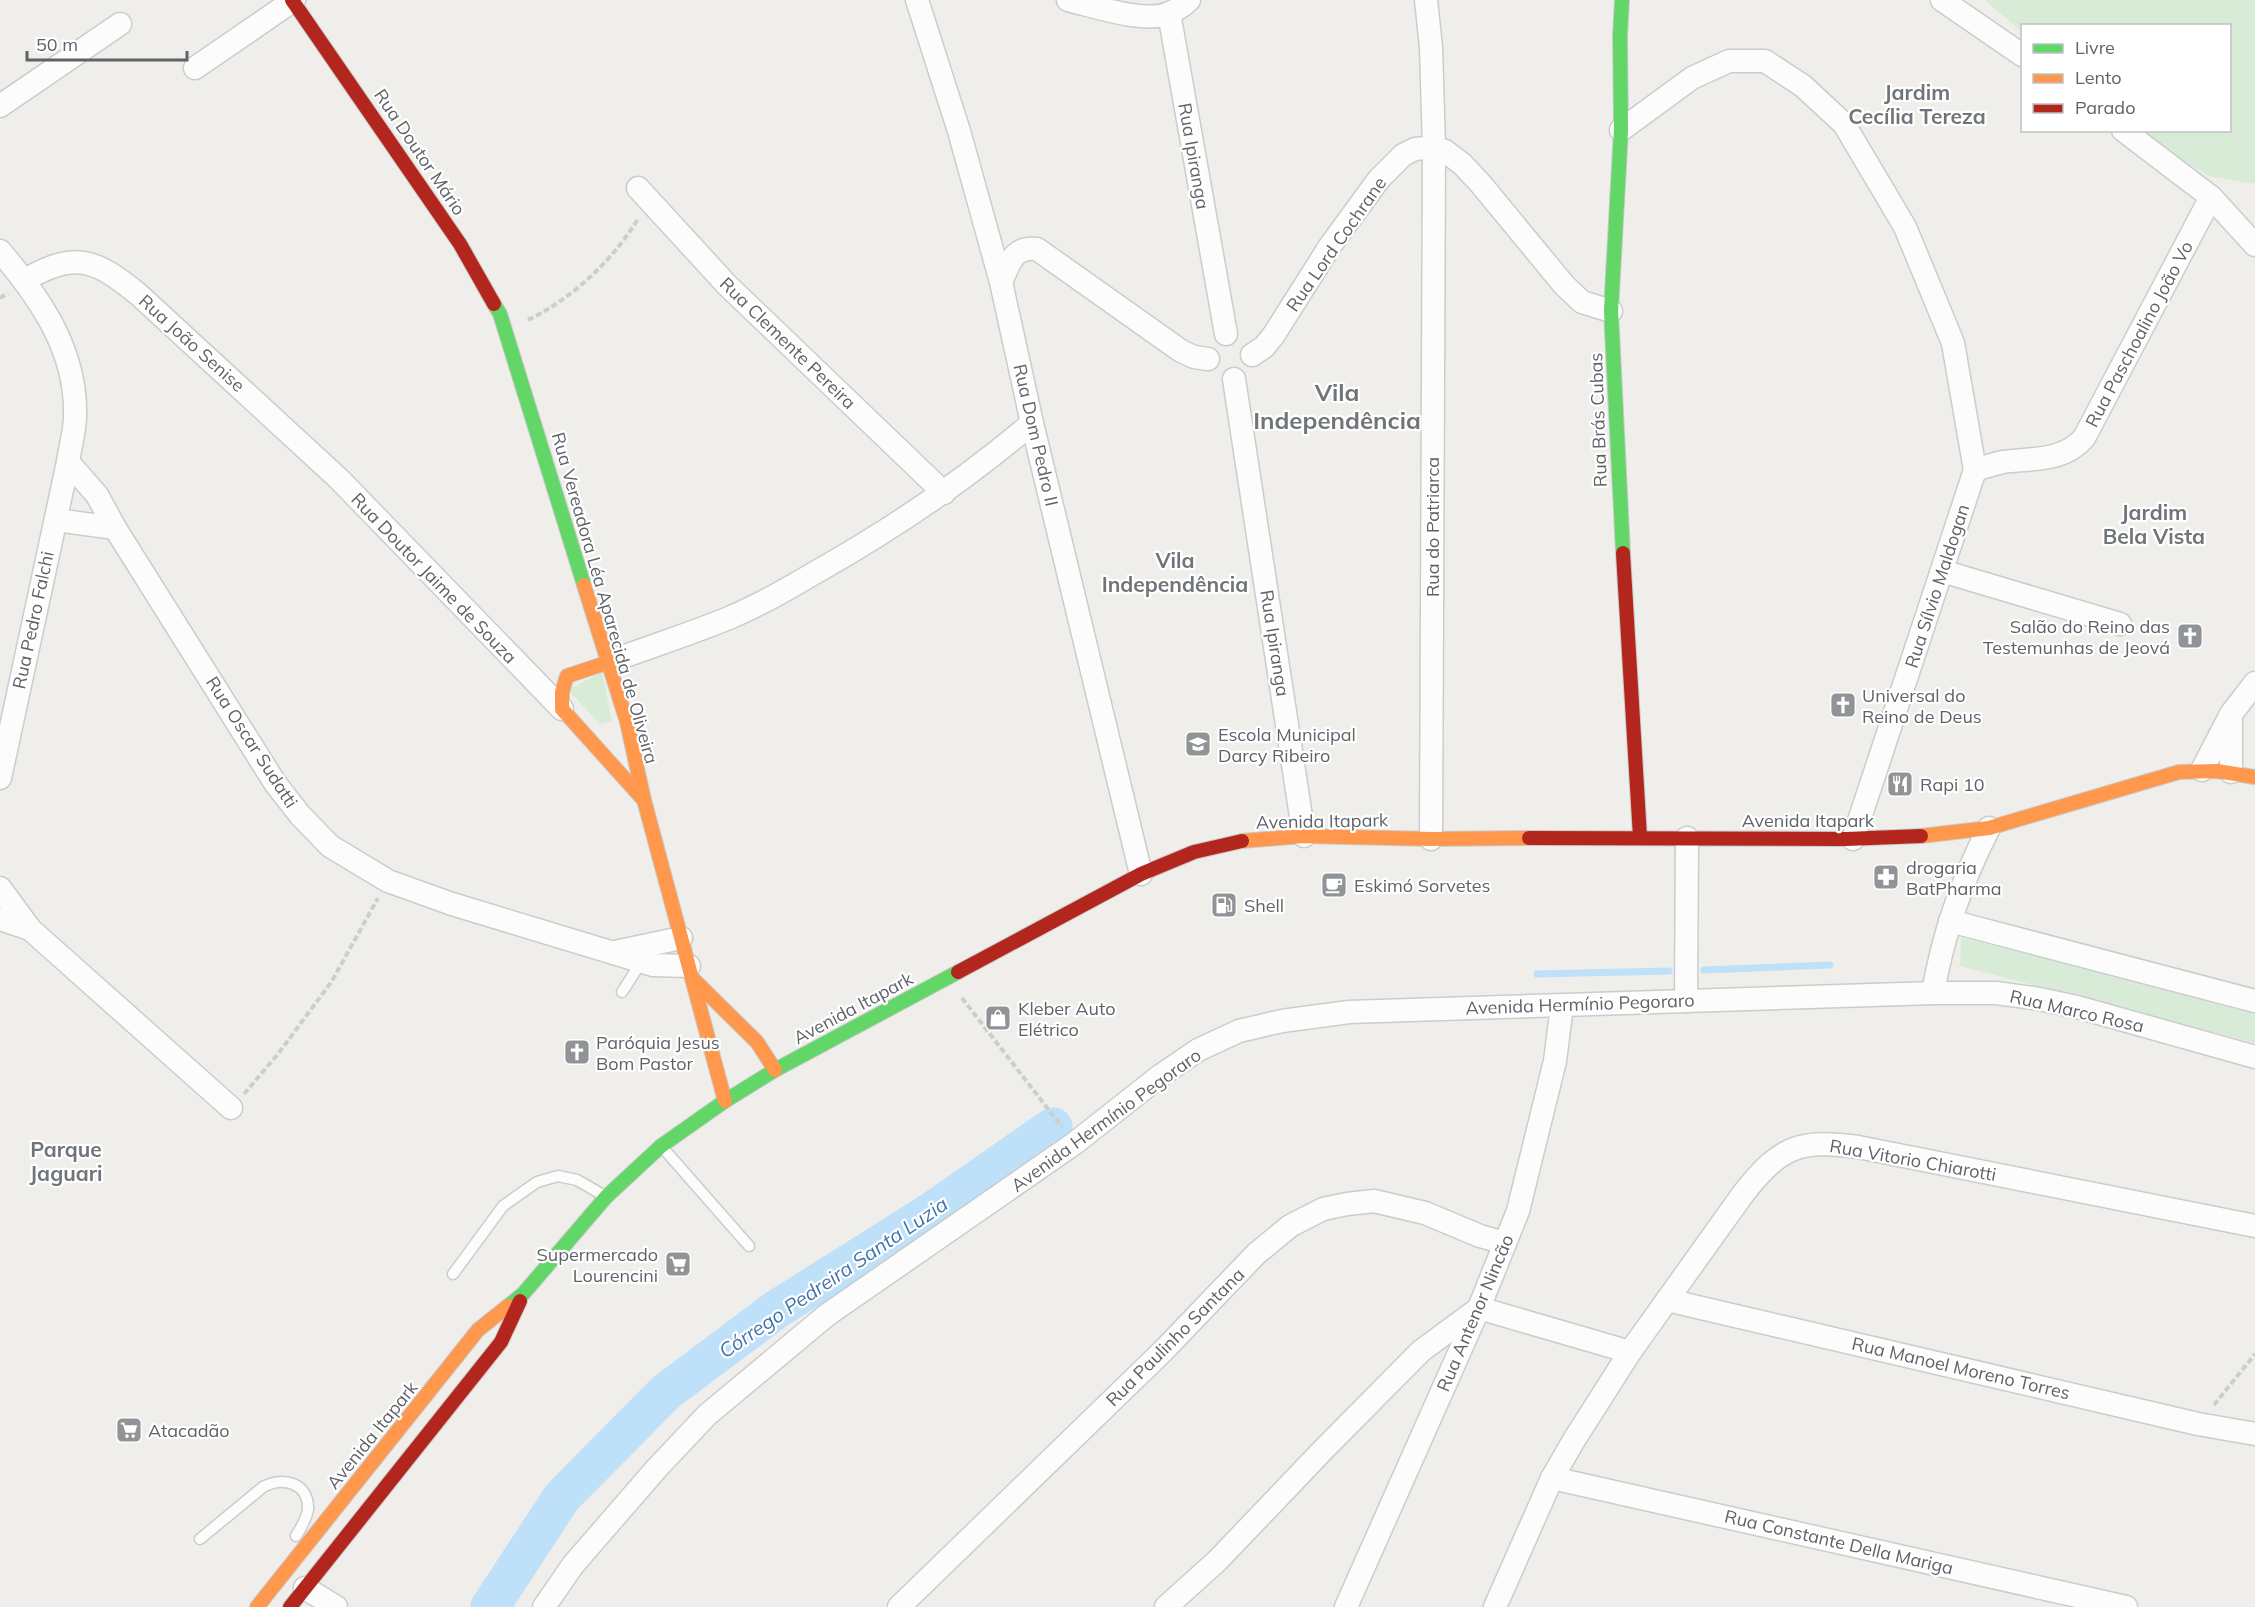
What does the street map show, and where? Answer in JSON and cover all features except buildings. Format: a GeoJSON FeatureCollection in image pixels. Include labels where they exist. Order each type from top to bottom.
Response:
{"type":"FeatureCollection","features":[{"type":"Feature","properties":{"kind":"main road","name":"Rua Doutor Mário"},"geometry":{"type":"LineString","coordinates":[[293,0],[460,244],[492,296],[506,332]]}},
{"type":"Feature","properties":{"kind":"main road","name":"Rua Brás Cubas"},"geometry":{"type":"LineString","coordinates":[[1622,0],[1621,130],[1611,311],[1640,837]]}},
{"type":"Feature","properties":{"kind":"main road","name":"Rua Vereadora Léa Aparecida de Oliveira"},"geometry":{"type":"LineString","coordinates":[[506,332],[627,722],[644,800],[725,1101]]}},
{"type":"Feature","properties":{"kind":"main road"},"geometry":{"type":"LineString","coordinates":[[562,709],[562,692],[567,676],[609,662]]}},
{"type":"Feature","properties":{"kind":"main road","name":"Rua Doutor Jaime de Souza"},"geometry":{"type":"LineString","coordinates":[[562,709],[644,800]]}},
{"type":"Feature","properties":{"kind":"main road"},"geometry":{"type":"LineString","coordinates":[[592,742],[611,742],[622,737],[627,722]]}},
{"type":"Feature","properties":{"kind":"main road","name":"Avenida Itapark"},"geometry":{"type":"LineString","coordinates":[[257,1607],[478,1330],[523,1294],[606,1197],[661,1146],[725,1101],[775,1070],[1141,874],[1194,852],[1224,844],[1253,839],[1304,836],[1431,839],[1916,837],[1989,828],[2157,777],[2202,770],[2230,771],[2255,777]]}},
{"type":"Feature","properties":{"kind":"main road","name":"Rua Vereadora Léa Aparecida de Oliveira"},"geometry":{"type":"LineString","coordinates":[[691,973],[734,1022],[758,1041],[766,1051],[775,1070]]}},
{"type":"Feature","properties":{"kind":"main road","name":"Avenida Itapark"},"geometry":{"type":"LineString","coordinates":[[290,1607],[501,1342],[523,1294]]}},
{"type":"Feature","properties":{"kind":"street"},"geometry":{"type":"LineString","coordinates":[[195,68],[293,0]]}},
{"type":"Feature","properties":{"kind":"street","name":"Rua Dom Pedro II"},"geometry":{"type":"LineString","coordinates":[[917,0],[959,131],[1001,282],[1032,423],[1141,874]]}},
{"type":"Feature","properties":{"kind":"street"},"geometry":{"type":"LineString","coordinates":[[1068,0],[1136,15],[1155,16],[1169,13],[1189,0]]}},
{"type":"Feature","properties":{"kind":"street","name":"Rua do Patriarca"},"geometry":{"type":"LineString","coordinates":[[1426,0],[1431,47],[1434,147],[1431,839]]}},
{"type":"Feature","properties":{"kind":"street"},"geometry":{"type":"LineString","coordinates":[[1942,0],[2021,54]]}},
{"type":"Feature","properties":{"kind":"street","name":"Rua Ipiranga"},"geometry":{"type":"LineString","coordinates":[[1169,13],[1226,334]]}},
{"type":"Feature","properties":{"kind":"street"},"geometry":{"type":"LineString","coordinates":[[0,106],[120,24]]}},
{"type":"Feature","properties":{"kind":"street"},"geometry":{"type":"LineString","coordinates":[[1621,130],[1692,78],[1729,61],[1765,62],[1803,86],[1844,124],[1905,227],[1953,343],[1975,470]]}},
{"type":"Feature","properties":{"kind":"street"},"geometry":{"type":"LineString","coordinates":[[2126,132],[2211,197],[2255,245]]}},
{"type":"Feature","properties":{"kind":"street"},"geometry":{"type":"LineString","coordinates":[[1434,147],[1454,157],[1480,183],[1564,285],[1582,302],[1611,311]]}},
{"type":"Feature","properties":{"kind":"street","name":"Rua Lord Cochrane"},"geometry":{"type":"LineString","coordinates":[[1252,355],[1264,347],[1273,336],[1330,246],[1379,179],[1403,155],[1415,148],[1434,147]]}},
{"type":"Feature","properties":{"kind":"street","name":"Rua Clemente Pereira"},"geometry":{"type":"LineString","coordinates":[[643,194],[727,285],[944,493]]}},
{"type":"Feature","properties":{"kind":"street","name":"Rua Paschoalino João Vo"},"geometry":{"type":"LineString","coordinates":[[1975,470],[2000,463],[2056,457],[2075,448],[2084,438],[2211,197]]}},
{"type":"Feature","properties":{"kind":"street"},"geometry":{"type":"LineString","coordinates":[[1001,282],[1015,254],[1026,247],[1038,249],[1180,351],[1194,357],[1208,359]]}},
{"type":"Feature","properties":{"kind":"street","name":"Rua Pedro Falchi"},"geometry":{"type":"LineString","coordinates":[[0,250],[26,280],[64,347],[73,383],[75,417],[56,520],[0,778]]}},
{"type":"Feature","properties":{"kind":"street","name":"Rua João Senise"},"geometry":{"type":"LineString","coordinates":[[26,280],[48,267],[69,262],[90,263],[112,273],[138,294],[339,479]]}},
{"type":"Feature","properties":{"kind":"street"},"geometry":{"type":"LineString","coordinates":[[1226,334],[1238,335],[1244,339],[1252,355],[1252,363],[1248,370],[1242,376],[1234,379],[1219,376],[1211,369],[1208,359],[1210,346],[1214,340],[1226,334]]}},
{"type":"Feature","properties":{"kind":"street","name":"Rua Ipiranga"},"geometry":{"type":"LineString","coordinates":[[1234,379],[1304,836]]}},
{"type":"Feature","properties":{"kind":"street"},"geometry":{"type":"LineString","coordinates":[[609,662],[730,618],[771,598],[860,547],[944,493],[1032,423]]}},
{"type":"Feature","properties":{"kind":"street","name":"Rua Oscar Sudatti"},"geometry":{"type":"LineString","coordinates":[[68,462],[97,495],[115,528],[270,774],[294,807],[330,846],[388,881],[463,908],[691,973]]}},
{"type":"Feature","properties":{"kind":"street","name":"Rua Sílvio Maldogan"},"geometry":{"type":"LineString","coordinates":[[1853,839],[1975,470]]}},
{"type":"Feature","properties":{"kind":"street","name":"Rua Doutor Jaime de Souza"},"geometry":{"type":"LineString","coordinates":[[339,479],[562,709]]}},
{"type":"Feature","properties":{"kind":"street"},"geometry":{"type":"LineString","coordinates":[[56,520],[115,528]]}},
{"type":"Feature","properties":{"kind":"street"},"geometry":{"type":"LineString","coordinates":[[1942,571],[2120,624]]}},
{"type":"Feature","properties":{"kind":"street","name":"Rua Doutor Jaime de Souza"},"geometry":{"type":"LineString","coordinates":[[530,677],[567,676]]}},
{"type":"Feature","properties":{"kind":"street"},"geometry":{"type":"LineString","coordinates":[[2202,770],[2231,714],[2255,683]]}},
{"type":"Feature","properties":{"kind":"street"},"geometry":{"type":"LineString","coordinates":[[2230,771],[2231,714]]}},
{"type":"Feature","properties":{"kind":"street"},"geometry":{"type":"LineString","coordinates":[[1933,993],[1940,952],[1950,921],[1971,862],[1989,828]]}},
{"type":"Feature","properties":{"kind":"street"},"geometry":{"type":"LineString","coordinates":[[1686,1001],[1687,838]]}},
{"type":"Feature","properties":{"kind":"street"},"geometry":{"type":"LineString","coordinates":[[0,888],[30,929],[231,1108]]}},
{"type":"Feature","properties":{"kind":"street"},"geometry":{"type":"LineString","coordinates":[[0,919],[30,929]]}},
{"type":"Feature","properties":{"kind":"street"},"geometry":{"type":"LineString","coordinates":[[1950,921],[2255,1001]]}},
{"type":"Feature","properties":{"kind":"street","name":"Rua Oscar Sudatti"},"geometry":{"type":"LineString","coordinates":[[614,952],[681,938]]}},
{"type":"Feature","properties":{"kind":"street","name":"Avenida Hermínio Pegoraro"},"geometry":{"type":"LineString","coordinates":[[544,1607],[573,1565],[657,1468],[707,1415],[827,1315],[1075,1143],[1160,1076],[1198,1050],[1239,1031],[1282,1021],[1349,1012],[1933,993]]}},
{"type":"Feature","properties":{"kind":"street","name":"Rua Marco Rosa"},"geometry":{"type":"LineString","coordinates":[[1933,993],[1996,993],[2034,998],[2077,1007],[2255,1057]]}},
{"type":"Feature","properties":{"kind":"street","name":"Rua Antenor Nincão"},"geometry":{"type":"LineString","coordinates":[[1346,1607],[1479,1308],[1518,1211],[1555,1061],[1562,1006]]}},
{"type":"Feature","properties":{"kind":"street","name":"Rua Vitorio Chiarotti"},"geometry":{"type":"LineString","coordinates":[[1495,1607],[1552,1478],[1629,1352],[1760,1172],[1780,1155],[1794,1148],[1814,1144],[1858,1147],[2255,1226]]}},
{"type":"Feature","properties":{"kind":"street","name":"Rua Paulinho Santana"},"geometry":{"type":"LineString","coordinates":[[899,1607],[1163,1351],[1256,1254],[1290,1226],[1323,1209],[1374,1201],[1425,1213],[1505,1243]]}},
{"type":"Feature","properties":{"kind":"street","name":"Rua Manoel Moreno Torres"},"geometry":{"type":"LineString","coordinates":[[1666,1300],[2199,1424],[2255,1434]]}},
{"type":"Feature","properties":{"kind":"street"},"geometry":{"type":"LineString","coordinates":[[1166,1607],[1218,1560],[1421,1351],[1479,1308],[1629,1352]]}},
{"type":"Feature","properties":{"kind":"street","name":"Rua Constante Della Mariga"},"geometry":{"type":"LineString","coordinates":[[1552,1478],[2126,1607]]}},
{"type":"Feature","properties":{"kind":"street"},"geometry":{"type":"LineString","coordinates":[[305,1588],[336,1607]]}},
{"type":"Feature","properties":{"kind":"lane"},"geometry":{"type":"LineString","coordinates":[[622,992],[643,961]]}},
{"type":"Feature","properties":{"kind":"lane"},"geometry":{"type":"LineString","coordinates":[[661,1146],[749,1246]]}},
{"type":"Feature","properties":{"kind":"lane"},"geometry":{"type":"LineString","coordinates":[[453,1274],[503,1206],[537,1182],[558,1176],[577,1180],[606,1197]]}},
{"type":"Feature","properties":{"kind":"lane"},"geometry":{"type":"LineString","coordinates":[[200,1539],[263,1487],[273,1481],[285,1480],[301,1490],[308,1510],[295,1538],[292,1564]]}},
{"type":"Feature","properties":{"kind":"path"},"geometry":{"type":"LineString","coordinates":[[506,332],[567,297],[593,274],[620,244],[643,194]]}},
{"type":"Feature","properties":{"kind":"path"},"geometry":{"type":"LineString","coordinates":[[231,1108],[278,1054],[332,981],[388,881]]}},
{"type":"Feature","properties":{"kind":"path"},"geometry":{"type":"LineString","coordinates":[[946,979],[1075,1143]]}},
{"type":"Feature","properties":{"kind":"path"},"geometry":{"type":"LineString","coordinates":[[2199,1424],[2255,1354]]}},
{"type":"Feature","properties":{"kind":"green space"},"geometry":{"type":"Polygon","coordinates":[[[1985,0],[2255,0],[2255,184],[2209,176],[2152,143],[2139,132],[2231,132],[2231,24],[2021,24],[2021,31],[1985,0]]]}},
{"type":"Feature","properties":{"kind":"green space"},"geometry":{"type":"Polygon","coordinates":[[[602,672],[612,721],[600,724],[568,690],[602,672]]]}},
{"type":"Feature","properties":{"kind":"green space"},"geometry":{"type":"Polygon","coordinates":[[[1961,938],[2255,1009],[2255,1043],[1960,966],[1961,938]]]}},
{"type":"Feature","properties":{"kind":"waterway","name":"Córrego Pedreira Santa Luzia"},"geometry":{"type":"LineString","coordinates":[[1704,970],[1830,965]]}},
{"type":"Feature","properties":{"kind":"waterway","name":"Córrego Pedreira Santa Luzia"},"geometry":{"type":"LineString","coordinates":[[1537,974],[1669,971]]}},
{"type":"Feature","properties":{"kind":"waterway","name":"Córrego Pedreira Santa Luzia"},"geometry":{"type":"LineString","coordinates":[[490,1607],[562,1497],[666,1392],[777,1309],[931,1212],[1053,1127]]}},
{"type":"Feature","properties":{"kind":"traffic: fast"},"geometry":{"type":"LineString","coordinates":[[1622,0],[1621,130],[1611,311],[1623,553]]}},
{"type":"Feature","properties":{"kind":"traffic: fast"},"geometry":{"type":"LineString","coordinates":[[494,304],[500,314],[584,585]]}},
{"type":"Feature","properties":{"kind":"traffic: fast"},"geometry":{"type":"LineString","coordinates":[[508,1306],[523,1294],[606,1197],[661,1146],[725,1101],[775,1070],[958,972]]}},
{"type":"Feature","properties":{"kind":"traffic: slow"},"geometry":{"type":"LineString","coordinates":[[584,585],[627,722],[644,800],[725,1101]]}},
{"type":"Feature","properties":{"kind":"traffic: slow"},"geometry":{"type":"LineString","coordinates":[[609,662],[567,676],[562,692],[562,709],[642,798]]}},
{"type":"Feature","properties":{"kind":"traffic: slow"},"geometry":{"type":"LineString","coordinates":[[1921,836],[1989,828],[2179,772],[2217,771],[2255,777]]}},
{"type":"Feature","properties":{"kind":"traffic: slow"},"geometry":{"type":"LineString","coordinates":[[1242,841],[1304,836],[1431,839],[1529,838]]}},
{"type":"Feature","properties":{"kind":"traffic: slow"},"geometry":{"type":"LineString","coordinates":[[694,980],[757,1042],[775,1070]]}},
{"type":"Feature","properties":{"kind":"traffic: slow"},"geometry":{"type":"LineString","coordinates":[[257,1607],[478,1330],[508,1306]]}},
{"type":"Feature","properties":{"kind":"traffic: jam"},"geometry":{"type":"LineString","coordinates":[[292,0],[460,244],[494,304]]}},
{"type":"Feature","properties":{"kind":"traffic: jam"},"geometry":{"type":"LineString","coordinates":[[1623,553],[1640,837]]}},
{"type":"Feature","properties":{"kind":"traffic: jam"},"geometry":{"type":"LineString","coordinates":[[1529,838],[1846,839],[1921,836]]}},
{"type":"Feature","properties":{"kind":"traffic: jam"},"geometry":{"type":"LineString","coordinates":[[958,972],[1141,874],[1194,852],[1242,841]]}},
{"type":"Feature","properties":{"kind":"traffic: jam"},"geometry":{"type":"LineString","coordinates":[[290,1607],[501,1342],[520,1301]]}},
{"type":"Feature","properties":{"kind":"place","name":"Salão do Reino das Testemunhas de Jeová"},"geometry":{"type":"Point","coordinates":[2190,636]}},
{"type":"Feature","properties":{"kind":"place","name":"Universal do Reino de Deus"},"geometry":{"type":"Point","coordinates":[1843,705]}},
{"type":"Feature","properties":{"kind":"place","name":"Escola Municipal Darcy Ribeiro"},"geometry":{"type":"Point","coordinates":[1198,744]}},
{"type":"Feature","properties":{"kind":"place","name":"Rapi 10"},"geometry":{"type":"Point","coordinates":[1900,784]}},
{"type":"Feature","properties":{"kind":"place","name":"drogaria BatPharma"},"geometry":{"type":"Point","coordinates":[1886,877]}},
{"type":"Feature","properties":{"kind":"place","name":"Eskimó Sorvetes"},"geometry":{"type":"Point","coordinates":[1334,885]}},
{"type":"Feature","properties":{"kind":"place","name":"Shell"},"geometry":{"type":"Point","coordinates":[1224,905]}},
{"type":"Feature","properties":{"kind":"place","name":"Kleber Auto Elétrico"},"geometry":{"type":"Point","coordinates":[998,1018]}},
{"type":"Feature","properties":{"kind":"place","name":"Paróquia Jesus Bom Pastor"},"geometry":{"type":"Point","coordinates":[577,1052]}},
{"type":"Feature","properties":{"kind":"place","name":"Supermercado Lourencini"},"geometry":{"type":"Point","coordinates":[678,1264]}},
{"type":"Feature","properties":{"kind":"place","name":"Atacadão"},"geometry":{"type":"Point","coordinates":[129,1430]}},
{"type":"Feature","properties":{"kind":"district","name":"Jardim Cecília Tereza"},"geometry":{"type":"Point","coordinates":[1917,104]}},
{"type":"Feature","properties":{"kind":"district","name":"Vila Independência"},"geometry":{"type":"Point","coordinates":[1337,406]}},
{"type":"Feature","properties":{"kind":"district","name":"Jardim Bela Vista"},"geometry":{"type":"Point","coordinates":[2154,524]}},
{"type":"Feature","properties":{"kind":"district","name":"Vila Independência"},"geometry":{"type":"Point","coordinates":[1175,572]}},
{"type":"Feature","properties":{"kind":"district","name":"Parque Jaguari"},"geometry":{"type":"Point","coordinates":[66,1161]}}]}
